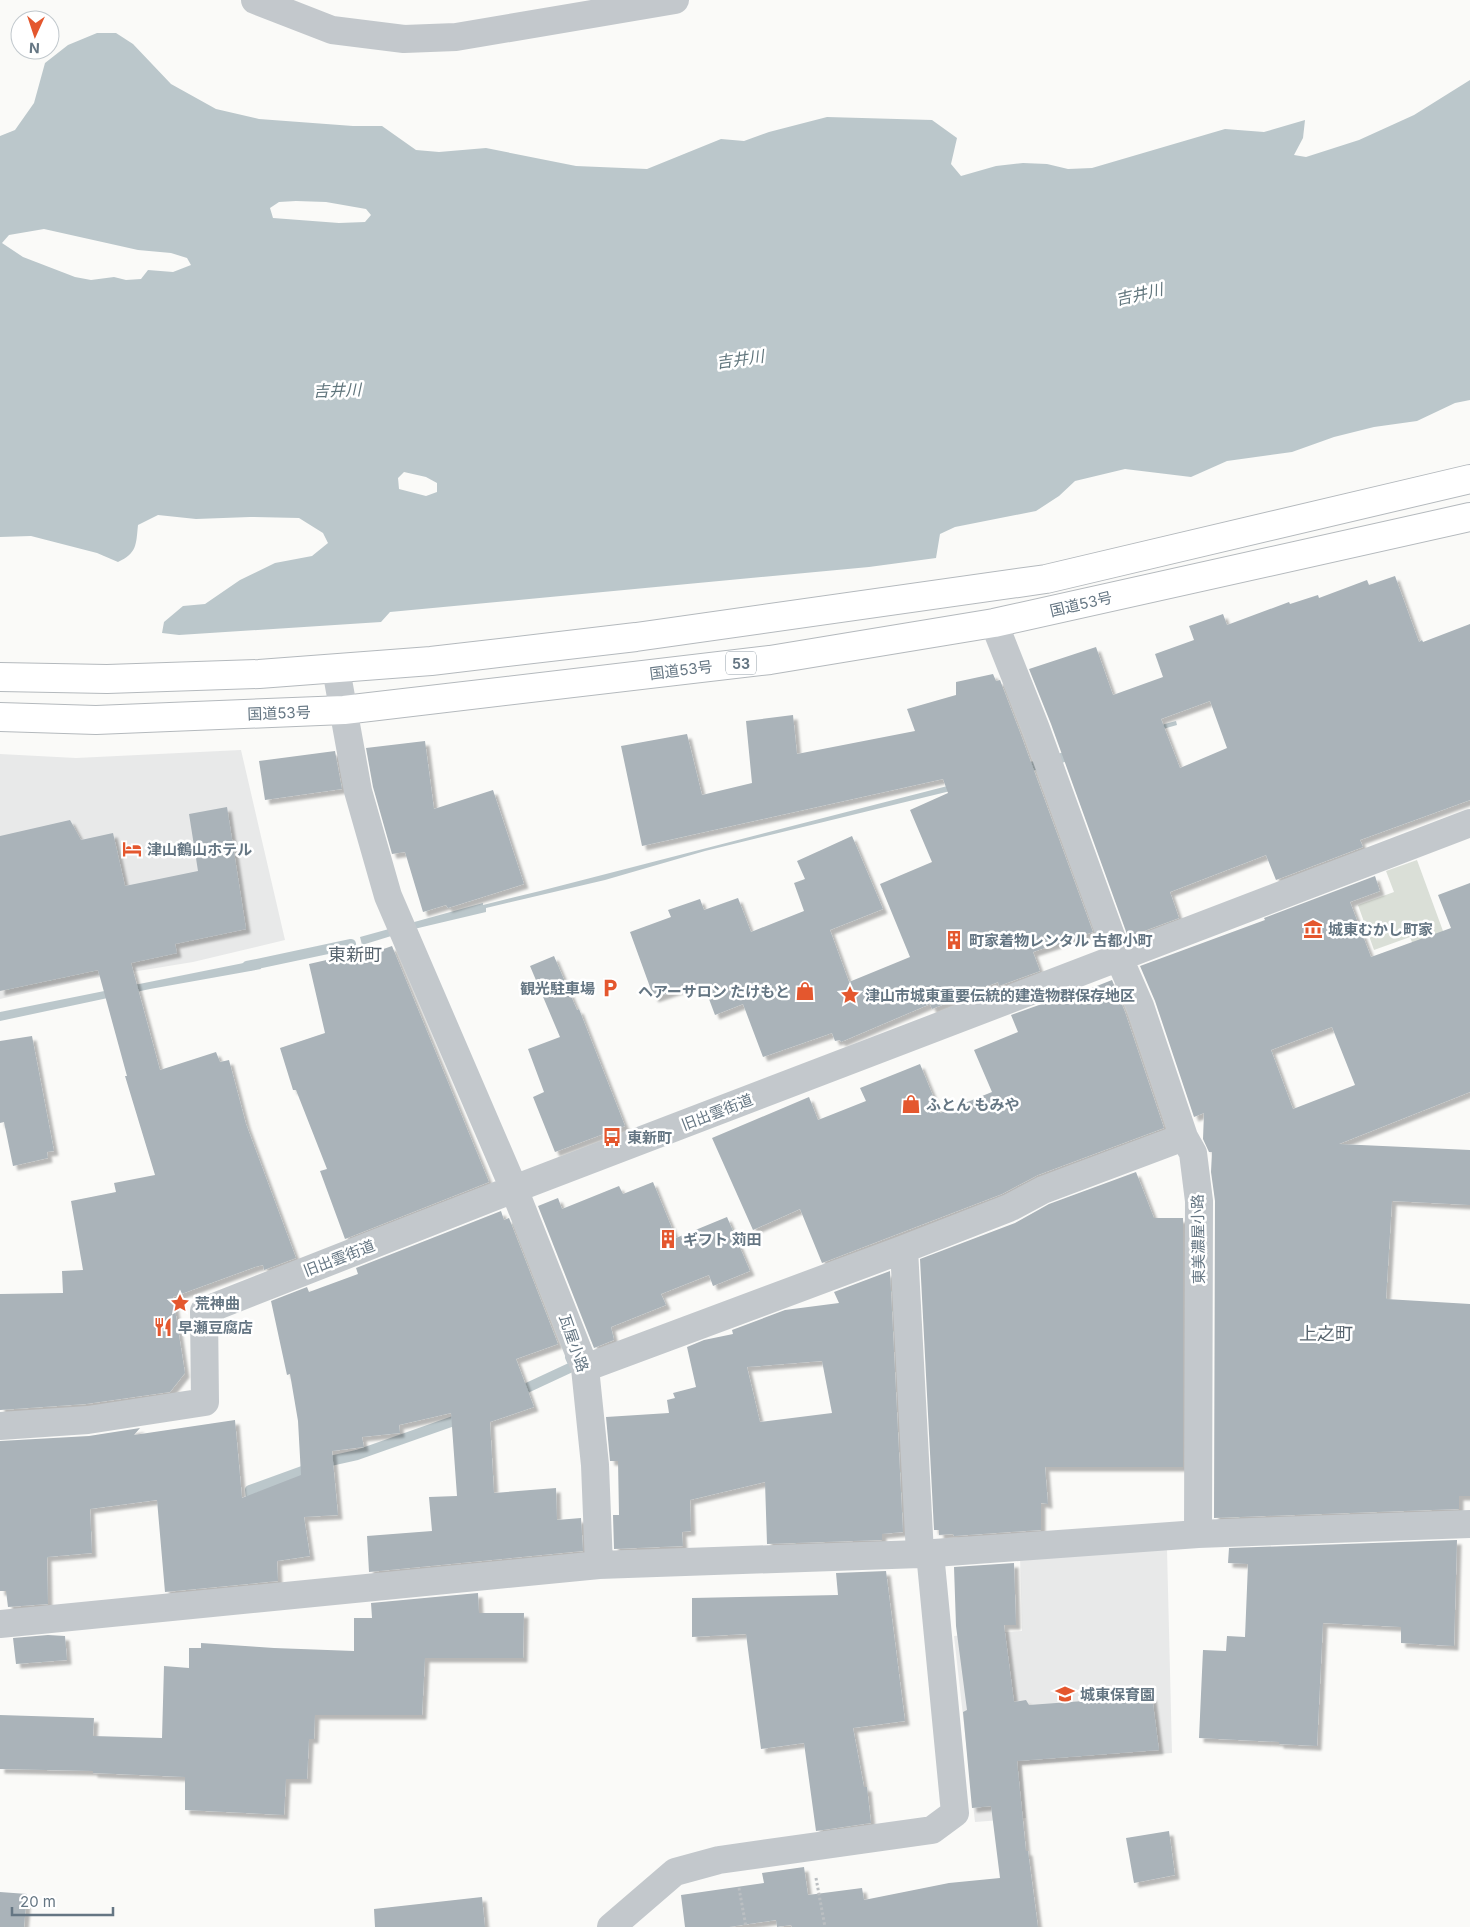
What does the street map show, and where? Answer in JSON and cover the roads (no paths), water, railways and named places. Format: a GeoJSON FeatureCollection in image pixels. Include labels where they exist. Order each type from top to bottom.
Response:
{"type":"FeatureCollection","features":[{"type":"Feature","properties":{"kind":"highway"},"geometry":{"type":"LineString","coordinates":[[0,677],[107,679],[259,674],[431,662],[636,637],[1046,579],[1470,479]]}},
{"type":"Feature","properties":{"kind":"highway","name":"国道53号"},"geometry":{"type":"LineString","coordinates":[[0,717],[96,720],[344,710],[770,660],[994,623],[1470,517]]}},
{"type":"Feature","properties":{"kind":"street"},"geometry":{"type":"LineString","coordinates":[[255,0],[332,30],[404,39],[456,37],[675,0]]}},
{"type":"Feature","properties":{"kind":"street","name":"東美濃屋小路"},"geometry":{"type":"LineString","coordinates":[[994,623],[1048,762],[1119,958],[1140,1006],[1184,1136],[1193,1153],[1199,1201],[1198,1534]]}},
{"type":"Feature","properties":{"kind":"street","name":"瓦屋小路"},"geometry":{"type":"LineString","coordinates":[[336,669],[358,791],[388,896],[514,1189],[585,1368],[595,1465],[599,1565]]}},
{"type":"Feature","properties":{"kind":"street","name":"旧出雲街道"},"geometry":{"type":"LineString","coordinates":[[0,1426],[88,1420],[206,1402],[204,1311],[514,1189],[1470,823]]}},
{"type":"Feature","properties":{"kind":"street"},"geometry":{"type":"LineString","coordinates":[[585,1368],[904,1249],[1009,1208],[1043,1190],[1184,1136]]}},
{"type":"Feature","properties":{"kind":"street"},"geometry":{"type":"LineString","coordinates":[[612,1927],[675,1872],[719,1860],[932,1830],[955,1813],[925,1554],[904,1249]]}},
{"type":"Feature","properties":{"kind":"street"},"geometry":{"type":"LineString","coordinates":[[0,1624],[599,1565],[925,1554],[1198,1534],[1470,1524]]}},
{"type":"Feature","properties":{"kind":"water","name":"吉井川"},"geometry":{"type":"Polygon","coordinates":[[[97,33],[116,33],[133,44],[171,84],[216,109],[259,119],[353,126],[382,126],[416,150],[439,152],[486,148],[576,166],[647,169],[721,139],[744,141],[769,132],[827,117],[932,120],[957,138],[951,164],[961,176],[996,166],[1023,163],[1047,164],[1068,169],[1092,168],[1225,129],[1264,132],[1305,120],[1303,138],[1294,155],[1306,157],[1359,140],[1414,115],[1470,80],[1470,400],[1455,403],[1417,421],[1374,427],[1334,437],[1292,452],[1227,461],[1191,477],[1125,469],[1075,481],[1059,496],[1036,511],[955,527],[940,534],[936,558],[869,567],[390,612],[381,622],[179,635],[162,633],[164,622],[183,606],[205,604],[240,580],[275,563],[312,556],[328,543],[323,533],[299,518],[196,519],[158,515],[138,525],[137,538],[132,552],[118,562],[97,553],[31,536],[0,537],[0,136],[15,130],[34,103],[45,63],[49,60],[60,60],[60,51],[68,45],[97,33]],[[279,202],[270,208],[273,218],[339,223],[365,222],[371,215],[366,209],[326,202],[279,202]],[[44,229],[9,235],[2,243],[23,257],[75,277],[91,280],[114,277],[126,280],[141,279],[148,270],[173,272],[191,265],[187,258],[171,253],[138,250],[44,229]],[[404,472],[398,478],[399,489],[426,496],[437,492],[437,483],[426,477],[404,472]]]}},
{"type":"Feature","properties":{"kind":"water"},"geometry":{"type":"Polygon","coordinates":[[[1176,721],[1177,725],[1128,739],[1092,754],[1058,764],[1051,800],[1036,770],[705,851],[605,880],[486,908],[486,912],[414,929],[362,945],[360,937],[483,903],[483,905],[540,891],[963,782],[1176,721]]]}},
{"type":"Feature","properties":{"kind":"water"},"geometry":{"type":"Polygon","coordinates":[[[259,960],[261,969],[150,989],[0,1021],[0,1012],[259,960]]]}},
{"type":"Feature","properties":{"kind":"waterway"},"geometry":{"type":"LineString","coordinates":[[247,966],[351,944]]}},
{"type":"Feature","properties":{"kind":"waterway"},"geometry":{"type":"LineString","coordinates":[[516,1393],[574,1366],[570,1357]]}},
{"type":"Feature","properties":{"kind":"waterway"},"geometry":{"type":"LineString","coordinates":[[252,1506],[250,1490],[330,1461],[357,1455],[465,1417]]}},
{"type":"Feature","properties":{"kind":"place","name":"津山鶴山ホテル"},"geometry":{"type":"Point","coordinates":[132,849]}},
{"type":"Feature","properties":{"kind":"place","name":"城東むかし町家"},"geometry":{"type":"Point","coordinates":[1313,929]}},
{"type":"Feature","properties":{"kind":"place","name":"町家着物レンタル 古都小町"},"geometry":{"type":"Point","coordinates":[954,940]}},
{"type":"Feature","properties":{"kind":"place","name":"観光駐車場"},"geometry":{"type":"Point","coordinates":[610,988]}},
{"type":"Feature","properties":{"kind":"place","name":"ヘアーサロン たけもと"},"geometry":{"type":"Point","coordinates":[805,991]}},
{"type":"Feature","properties":{"kind":"place","name":"津山市城東重要伝統的建造物群保存地区"},"geometry":{"type":"Point","coordinates":[850,995]}},
{"type":"Feature","properties":{"kind":"place","name":"ふとん もみや"},"geometry":{"type":"Point","coordinates":[911,1104]}},
{"type":"Feature","properties":{"kind":"place","name":"東新町"},"geometry":{"type":"Point","coordinates":[612,1137]}},
{"type":"Feature","properties":{"kind":"place","name":"ギフト 苅田"},"geometry":{"type":"Point","coordinates":[668,1239]}},
{"type":"Feature","properties":{"kind":"place","name":"荒神曲"},"geometry":{"type":"Point","coordinates":[180,1303]}},
{"type":"Feature","properties":{"kind":"place","name":"早瀬豆腐店"},"geometry":{"type":"Point","coordinates":[163,1327]}},
{"type":"Feature","properties":{"kind":"place","name":"城東保育園"},"geometry":{"type":"Point","coordinates":[1065,1694]}},
{"type":"Feature","properties":{"kind":"district","name":"東新町"},"geometry":{"type":"Point","coordinates":[355,954]}},
{"type":"Feature","properties":{"kind":"district","name":"上之町"},"geometry":{"type":"Point","coordinates":[1326,1333]}}]}
